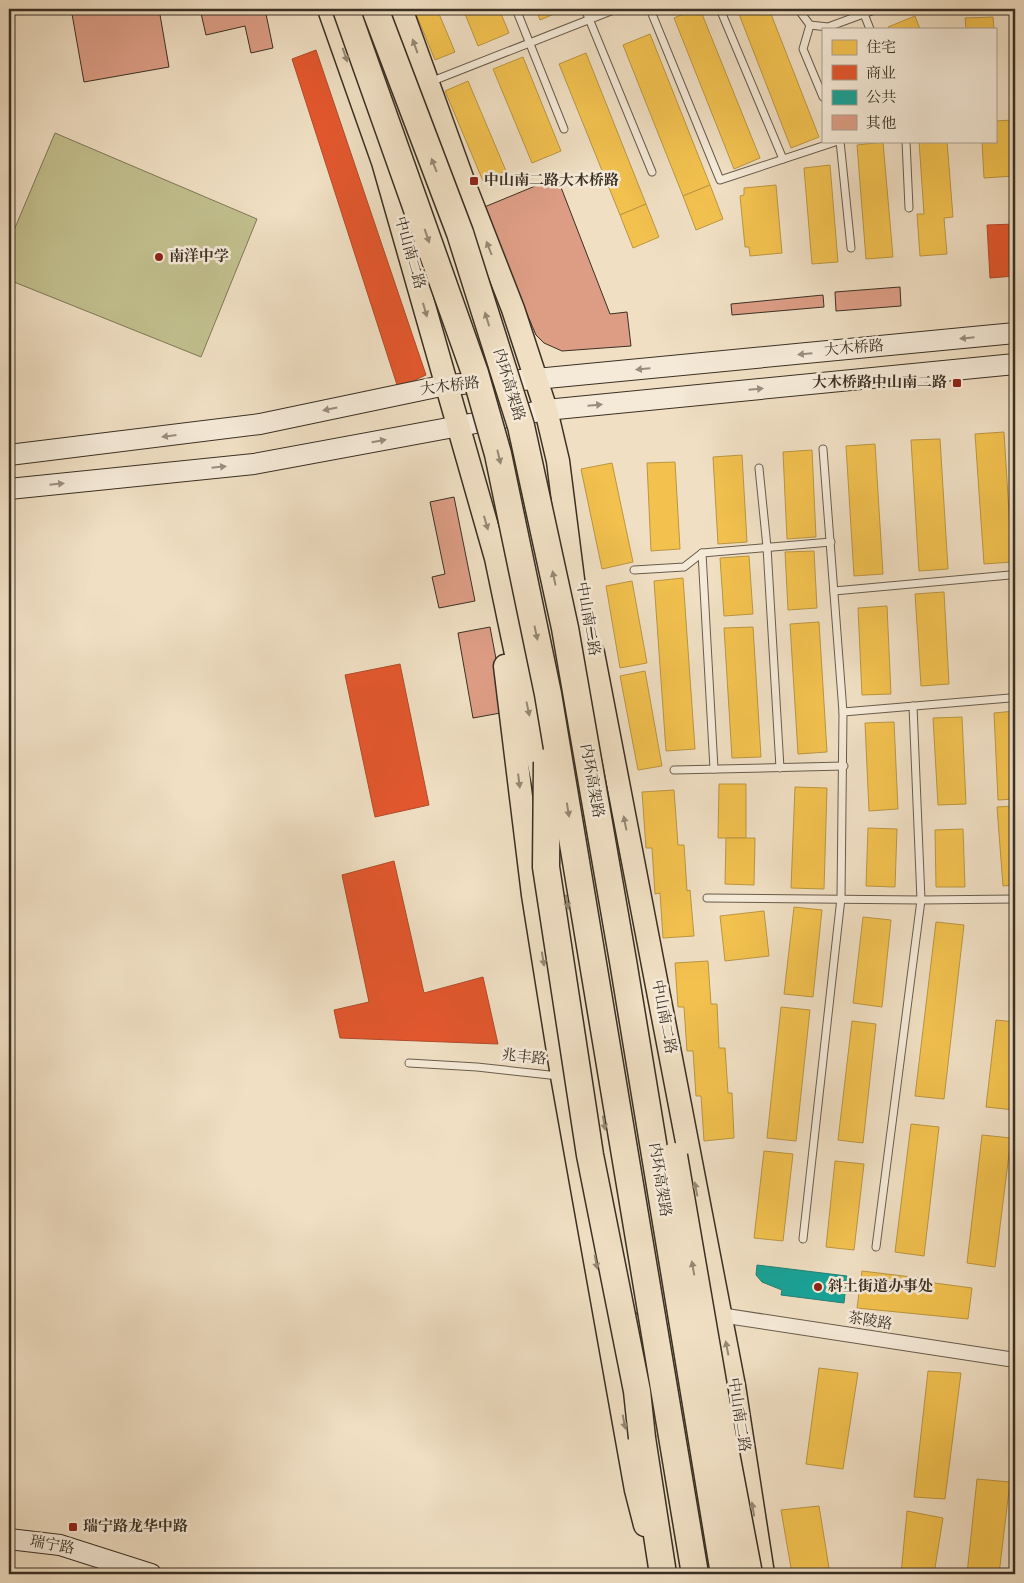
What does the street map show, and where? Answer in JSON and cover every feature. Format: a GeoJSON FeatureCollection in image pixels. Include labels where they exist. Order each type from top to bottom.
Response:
{"type":"FeatureCollection","features":[{"type":"Feature","properties":{"kind":"highway","name":"内环高架路"},"geometry":{"type":"LineString","coordinates":[[346,9],[475,373],[498,454],[548,694],[695,1574]]}},
{"type":"Feature","properties":{"kind":"highway","name":"内环高架路"},"geometry":{"type":"LineString","coordinates":[[375,9],[460,233],[521,426],[574,680],[623,961],[724,1574]]}},
{"type":"Feature","properties":{"kind":"highway"},"geometry":{"type":"LineString","coordinates":[[574,680],[631,911],[717,1406],[749,1574]]}},
{"type":"Feature","properties":{"kind":"highway"},"geometry":{"type":"LineString","coordinates":[[548,694],[546,867],[590,1155],[637,1391],[642,1438],[664,1574]]}},
{"type":"Feature","properties":{"kind":"main road","name":"中山南二路"},"geometry":{"type":"LineString","coordinates":[[329,9],[383,162],[496,558],[564,884],[596,1075],[621,1228],[664,1574]]}},
{"type":"Feature","properties":{"kind":"main road","name":"中山南二路"},"geometry":{"type":"LineString","coordinates":[[401,9],[465,186],[513,309],[546,410],[558,461],[592,651],[734,1386],[763,1574]]}},
{"type":"Feature","properties":{"kind":"main road","name":"中山南二路"},"geometry":{"type":"LineString","coordinates":[[558,461],[600,791],[620,1000],[736,1574]]}},
{"type":"Feature","properties":{"kind":"main road","name":"中山南二路"},"geometry":{"type":"LineString","coordinates":[[496,558],[499,623],[533,895],[562,1076],[636,1490],[656,1574]]}},
{"type":"Feature","properties":{"kind":"street","name":"大木桥路"},"geometry":{"type":"LineString","coordinates":[[9,455],[260,424],[446,385],[536,379],[1015,334]]}},
{"type":"Feature","properties":{"kind":"street","name":"大木桥路"},"geometry":{"type":"LineString","coordinates":[[9,488],[254,464],[546,410],[1015,364]]}},
{"type":"Feature","properties":{"kind":"street","name":"茶陵路"},"geometry":{"type":"LineString","coordinates":[[720,1315],[1015,1360]]}},
{"type":"Feature","properties":{"kind":"street","name":"瑞宁路"},"geometry":{"type":"LineString","coordinates":[[9,1539],[60,1545],[151,1574]]}},
{"type":"Feature","properties":{"kind":"lane"},"geometry":{"type":"LineString","coordinates":[[516,9],[564,129]]}},
{"type":"Feature","properties":{"kind":"lane"},"geometry":{"type":"LineString","coordinates":[[585,9],[652,172]]}},
{"type":"Feature","properties":{"kind":"lane"},"geometry":{"type":"LineString","coordinates":[[428,82],[616,9]]}},
{"type":"Feature","properties":{"kind":"lane"},"geometry":{"type":"LineString","coordinates":[[650,9],[720,180],[836,142]]}},
{"type":"Feature","properties":{"kind":"lane"},"geometry":{"type":"LineString","coordinates":[[720,9],[783,160]]}},
{"type":"Feature","properties":{"kind":"lane"},"geometry":{"type":"LineString","coordinates":[[798,9],[810,25],[828,27],[877,9]]}},
{"type":"Feature","properties":{"kind":"lane"},"geometry":{"type":"LineString","coordinates":[[864,14],[870,28]]}},
{"type":"Feature","properties":{"kind":"lane"},"geometry":{"type":"LineString","coordinates":[[810,25],[803,49],[822,95]]}},
{"type":"Feature","properties":{"kind":"lane"},"geometry":{"type":"LineString","coordinates":[[839,142],[851,248]]}},
{"type":"Feature","properties":{"kind":"lane"},"geometry":{"type":"LineString","coordinates":[[906,142],[909,208]]}},
{"type":"Feature","properties":{"kind":"lane"},"geometry":{"type":"LineString","coordinates":[[803,1238],[841,898],[844,766],[843,712],[823,449]]}},
{"type":"Feature","properties":{"kind":"lane"},"geometry":{"type":"LineString","coordinates":[[759,468],[767,547],[780,768]]}},
{"type":"Feature","properties":{"kind":"lane"},"geometry":{"type":"LineString","coordinates":[[634,570],[684,567],[702,553],[831,542]]}},
{"type":"Feature","properties":{"kind":"lane"},"geometry":{"type":"LineString","coordinates":[[702,553],[714,769]]}},
{"type":"Feature","properties":{"kind":"lane"},"geometry":{"type":"LineString","coordinates":[[834,591],[1010,575]]}},
{"type":"Feature","properties":{"kind":"lane"},"geometry":{"type":"LineString","coordinates":[[843,712],[1010,698]]}},
{"type":"Feature","properties":{"kind":"lane"},"geometry":{"type":"LineString","coordinates":[[876,1247],[921,900],[914,706]]}},
{"type":"Feature","properties":{"kind":"lane"},"geometry":{"type":"LineString","coordinates":[[674,770],[844,766]]}},
{"type":"Feature","properties":{"kind":"lane"},"geometry":{"type":"LineString","coordinates":[[707,898],[1015,899]]}},
{"type":"Feature","properties":{"kind":"lane","name":"兆丰路"},"geometry":{"type":"LineString","coordinates":[[409,1063],[477,1067],[562,1076],[620,1075]]}},
{"type":"Feature","properties":{"kind":"shaded area"},"geometry":{"type":"Polygon","coordinates":[[[55,133],[257,219],[201,357],[9,280],[9,242],[55,133]]]}},
{"type":"Feature","properties":{"kind":"building: 住宅"},"geometry":{"type":"Polygon","coordinates":[[[414,9],[437,9],[455,52],[435,60],[414,9]]]}},
{"type":"Feature","properties":{"kind":"building: 住宅"},"geometry":{"type":"Polygon","coordinates":[[[463,9],[499,9],[509,33],[478,46],[463,9]]]}},
{"type":"Feature","properties":{"kind":"building: 住宅"},"geometry":{"type":"Polygon","coordinates":[[[536,9],[566,9],[540,20],[536,9]]]}},
{"type":"Feature","properties":{"kind":"building: 住宅"},"geometry":{"type":"Polygon","coordinates":[[[700,9],[760,158],[734,169],[674,18],[700,9]]]}},
{"type":"Feature","properties":{"kind":"building: 住宅"},"geometry":{"type":"Polygon","coordinates":[[[737,9],[769,9],[819,137],[791,148],[737,9]]]}},
{"type":"Feature","properties":{"kind":"building: 住宅"},"geometry":{"type":"Polygon","coordinates":[[[915,16],[920,28],[888,28],[915,16]]]}},
{"type":"Feature","properties":{"kind":"building: 住宅"},"geometry":{"type":"Polygon","coordinates":[[[993,17],[994,28],[966,28],[965,18],[993,17]]]}},
{"type":"Feature","properties":{"kind":"building: 住宅"},"geometry":{"type":"Polygon","coordinates":[[[650,34],[710,185],[683,196],[623,45],[650,34]]]}},
{"type":"Feature","properties":{"kind":"building: 住宅"},"geometry":{"type":"Polygon","coordinates":[[[586,53],[646,204],[620,215],[559,64],[586,53]]]}},
{"type":"Feature","properties":{"kind":"building: 住宅"},"geometry":{"type":"Polygon","coordinates":[[[523,57],[561,151],[532,163],[493,69],[523,57]]]}},
{"type":"Feature","properties":{"kind":"building: 住宅"},"geometry":{"type":"Polygon","coordinates":[[[468,81],[506,171],[483,181],[445,91],[468,81]]]}},
{"type":"Feature","properties":{"kind":"building: 住宅"},"geometry":{"type":"Polygon","coordinates":[[[1013,120],[1015,176],[984,178],[982,142],[996,142],[996,121],[1013,120]]]}},
{"type":"Feature","properties":{"kind":"building: 住宅"},"geometry":{"type":"Polygon","coordinates":[[[883,142],[893,257],[866,259],[857,145],[883,142]]]}},
{"type":"Feature","properties":{"kind":"building: 住宅"},"geometry":{"type":"Polygon","coordinates":[[[919,142],[947,142],[953,217],[944,218],[947,254],[920,256],[917,214],[924,214],[919,142]]]}},
{"type":"Feature","properties":{"kind":"building: 住宅"},"geometry":{"type":"Polygon","coordinates":[[[830,165],[838,262],[812,264],[804,168],[830,165]]]}},
{"type":"Feature","properties":{"kind":"building: 住宅"},"geometry":{"type":"Polygon","coordinates":[[[710,185],[723,219],[696,230],[683,196],[710,185]]]}},
{"type":"Feature","properties":{"kind":"building: 住宅"},"geometry":{"type":"Polygon","coordinates":[[[776,185],[782,253],[750,256],[749,247],[745,247],[740,196],[744,195],[744,188],[776,185]]]}},
{"type":"Feature","properties":{"kind":"building: 住宅"},"geometry":{"type":"Polygon","coordinates":[[[646,204],[659,237],[633,248],[620,215],[646,204]]]}},
{"type":"Feature","properties":{"kind":"building: 住宅"},"geometry":{"type":"Polygon","coordinates":[[[1004,432],[1012,562],[984,564],[975,434],[1004,432]]]}},
{"type":"Feature","properties":{"kind":"building: 住宅"},"geometry":{"type":"Polygon","coordinates":[[[940,439],[948,569],[919,571],[911,440],[940,439]]]}},
{"type":"Feature","properties":{"kind":"building: 住宅"},"geometry":{"type":"Polygon","coordinates":[[[875,444],[883,574],[854,576],[846,446],[875,444]]]}},
{"type":"Feature","properties":{"kind":"building: 住宅"},"geometry":{"type":"Polygon","coordinates":[[[812,450],[816,537],[787,539],[783,452],[812,450]]]}},
{"type":"Feature","properties":{"kind":"building: 住宅"},"geometry":{"type":"Polygon","coordinates":[[[742,455],[747,542],[718,544],[713,457],[742,455]]]}},
{"type":"Feature","properties":{"kind":"building: 住宅"},"geometry":{"type":"Polygon","coordinates":[[[675,462],[680,549],[651,551],[647,463],[675,462]]]}},
{"type":"Feature","properties":{"kind":"building: 住宅"},"geometry":{"type":"Polygon","coordinates":[[[612,463],[633,562],[602,569],[581,469],[612,463]]]}},
{"type":"Feature","properties":{"kind":"building: 住宅"},"geometry":{"type":"Polygon","coordinates":[[[814,551],[817,608],[788,610],[785,552],[814,551]]]}},
{"type":"Feature","properties":{"kind":"building: 住宅"},"geometry":{"type":"Polygon","coordinates":[[[749,556],[753,614],[724,616],[720,558],[749,556]]]}},
{"type":"Feature","properties":{"kind":"building: 住宅"},"geometry":{"type":"Polygon","coordinates":[[[683,578],[695,749],[666,751],[654,581],[683,578]]]}},
{"type":"Feature","properties":{"kind":"building: 住宅"},"geometry":{"type":"Polygon","coordinates":[[[632,581],[647,663],[620,668],[606,586],[632,581]]]}},
{"type":"Feature","properties":{"kind":"building: 住宅"},"geometry":{"type":"Polygon","coordinates":[[[944,592],[949,684],[921,686],[915,594],[944,592]]]}},
{"type":"Feature","properties":{"kind":"building: 住宅"},"geometry":{"type":"Polygon","coordinates":[[[887,606],[891,694],[862,695],[858,608],[887,606]]]}},
{"type":"Feature","properties":{"kind":"building: 住宅"},"geometry":{"type":"Polygon","coordinates":[[[819,622],[827,752],[798,754],[790,624],[819,622]]]}},
{"type":"Feature","properties":{"kind":"building: 住宅"},"geometry":{"type":"Polygon","coordinates":[[[753,627],[761,757],[732,758],[724,628],[753,627]]]}},
{"type":"Feature","properties":{"kind":"building: 住宅"},"geometry":{"type":"Polygon","coordinates":[[[645,671],[662,766],[638,770],[620,676],[645,671]]]}},
{"type":"Feature","properties":{"kind":"building: 住宅"},"geometry":{"type":"Polygon","coordinates":[[[1015,711],[1015,799],[998,800],[994,713],[1015,711]]]}},
{"type":"Feature","properties":{"kind":"building: 住宅"},"geometry":{"type":"Polygon","coordinates":[[[962,717],[966,804],[938,805],[933,718],[962,717]]]}},
{"type":"Feature","properties":{"kind":"building: 住宅"},"geometry":{"type":"Polygon","coordinates":[[[894,722],[898,809],[869,811],[865,723],[894,722]]]}},
{"type":"Feature","properties":{"kind":"building: 住宅"},"geometry":{"type":"Polygon","coordinates":[[[719,784],[746,784],[746,838],[718,838],[719,784]]]}},
{"type":"Feature","properties":{"kind":"building: 住宅"},"geometry":{"type":"Polygon","coordinates":[[[795,787],[827,788],[824,889],[791,888],[795,787]]]}},
{"type":"Feature","properties":{"kind":"building: 住宅"},"geometry":{"type":"Polygon","coordinates":[[[674,790],[678,845],[684,845],[687,891],[690,890],[694,936],[663,938],[660,893],[655,894],[652,848],[646,848],[642,792],[674,790]]]}},
{"type":"Feature","properties":{"kind":"building: 住宅"},"geometry":{"type":"Polygon","coordinates":[[[1015,806],[1015,885],[1003,886],[997,807],[1015,806]]]}},
{"type":"Feature","properties":{"kind":"building: 住宅"},"geometry":{"type":"Polygon","coordinates":[[[868,828],[897,829],[895,887],[866,886],[868,828]]]}},
{"type":"Feature","properties":{"kind":"building: 住宅"},"geometry":{"type":"Polygon","coordinates":[[[963,829],[965,887],[936,887],[935,830],[963,829]]]}},
{"type":"Feature","properties":{"kind":"building: 住宅"},"geometry":{"type":"Polygon","coordinates":[[[726,838],[755,838],[754,885],[725,884],[726,838]]]}},
{"type":"Feature","properties":{"kind":"building: 住宅"},"geometry":{"type":"Polygon","coordinates":[[[794,907],[822,910],[813,997],[784,994],[794,907]]]}},
{"type":"Feature","properties":{"kind":"building: 住宅"},"geometry":{"type":"Polygon","coordinates":[[[764,911],[769,956],[725,961],[720,916],[764,911]]]}},
{"type":"Feature","properties":{"kind":"building: 住宅"},"geometry":{"type":"Polygon","coordinates":[[[863,917],[891,920],[882,1007],[853,1003],[863,917]]]}},
{"type":"Feature","properties":{"kind":"building: 住宅"},"geometry":{"type":"Polygon","coordinates":[[[936,922],[964,925],[944,1099],[915,1096],[936,922]]]}},
{"type":"Feature","properties":{"kind":"building: 住宅"},"geometry":{"type":"Polygon","coordinates":[[[708,961],[711,1004],[717,1004],[719,1048],[725,1048],[728,1093],[732,1093],[734,1138],[704,1141],[701,1096],[696,1096],[693,1051],[687,1051],[684,1007],[678,1007],[675,963],[708,961]]]}},
{"type":"Feature","properties":{"kind":"building: 住宅"},"geometry":{"type":"Polygon","coordinates":[[[781,1007],[810,1010],[796,1141],[767,1138],[781,1007]]]}},
{"type":"Feature","properties":{"kind":"building: 住宅"},"geometry":{"type":"Polygon","coordinates":[[[996,1020],[1015,1022],[1015,1110],[986,1107],[996,1020]]]}},
{"type":"Feature","properties":{"kind":"building: 住宅"},"geometry":{"type":"Polygon","coordinates":[[[852,1021],[876,1024],[863,1143],[838,1140],[852,1021]]]}},
{"type":"Feature","properties":{"kind":"building: 住宅"},"geometry":{"type":"Polygon","coordinates":[[[911,1124],[939,1127],[924,1256],[895,1252],[911,1124]]]}},
{"type":"Feature","properties":{"kind":"building: 住宅"},"geometry":{"type":"Polygon","coordinates":[[[982,1135],[1011,1138],[995,1267],[967,1263],[982,1135]]]}},
{"type":"Feature","properties":{"kind":"building: 住宅"},"geometry":{"type":"Polygon","coordinates":[[[764,1151],[793,1154],[783,1241],[754,1238],[764,1151]]]}},
{"type":"Feature","properties":{"kind":"building: 住宅"},"geometry":{"type":"Polygon","coordinates":[[[835,1161],[864,1164],[854,1250],[826,1247],[835,1161]]]}},
{"type":"Feature","properties":{"kind":"building: 住宅"},"geometry":{"type":"Polygon","coordinates":[[[862,1271],[928,1279],[927,1282],[972,1288],[968,1319],[857,1308],[862,1271]]]}},
{"type":"Feature","properties":{"kind":"building: 住宅"},"geometry":{"type":"Polygon","coordinates":[[[819,1368],[858,1373],[843,1469],[806,1464],[819,1368]]]}},
{"type":"Feature","properties":{"kind":"building: 住宅"},"geometry":{"type":"Polygon","coordinates":[[[928,1371],[961,1373],[945,1499],[914,1497],[928,1371]]]}},
{"type":"Feature","properties":{"kind":"building: 住宅"},"geometry":{"type":"Polygon","coordinates":[[[977,1479],[1010,1482],[999,1574],[967,1574],[977,1479]]]}},
{"type":"Feature","properties":{"kind":"building: 住宅"},"geometry":{"type":"Polygon","coordinates":[[[819,1506],[830,1574],[792,1574],[781,1510],[819,1506]]]}},
{"type":"Feature","properties":{"kind":"building: 住宅"},"geometry":{"type":"Polygon","coordinates":[[[907,1511],[943,1518],[934,1574],[901,1574],[907,1511]]]}},
{"type":"Feature","properties":{"kind":"building: 商业"},"geometry":{"type":"Polygon","coordinates":[[[316,50],[426,375],[398,388],[292,59],[316,50]]]}},
{"type":"Feature","properties":{"kind":"building: 商业"},"geometry":{"type":"Polygon","coordinates":[[[1015,224],[1015,276],[990,278],[987,225],[1015,224]]]}},
{"type":"Feature","properties":{"kind":"building: 商业"},"geometry":{"type":"Polygon","coordinates":[[[400,664],[429,805],[375,817],[345,675],[400,664]]]}},
{"type":"Feature","properties":{"kind":"building: 商业"},"geometry":{"type":"Polygon","coordinates":[[[394,861],[424,993],[483,977],[498,1044],[340,1038],[334,1010],[369,1002],[342,875],[394,861]]]}},
{"type":"Feature","properties":{"kind":"building: 公共"},"geometry":{"type":"Polygon","coordinates":[[[757,1265],[847,1276],[844,1303],[781,1295],[782,1290],[762,1282],[756,1275],[757,1265]]]}},
{"type":"Feature","properties":{"kind":"building: 其他"},"geometry":{"type":"Polygon","coordinates":[[[100,9],[159,9],[169,67],[84,82],[72,14],[100,9]]]}},
{"type":"Feature","properties":{"kind":"building: 其他"},"geometry":{"type":"Polygon","coordinates":[[[200,9],[265,9],[273,48],[251,53],[245,26],[206,35],[200,9]]]}},
{"type":"Feature","properties":{"kind":"building: 其他"},"geometry":{"type":"Polygon","coordinates":[[[557,177],[610,314],[627,312],[631,346],[562,351],[544,343],[536,335],[482,208],[557,177]]]}},
{"type":"Feature","properties":{"kind":"building: 其他"},"geometry":{"type":"Polygon","coordinates":[[[900,287],[901,306],[836,311],[835,292],[900,287]]]}},
{"type":"Feature","properties":{"kind":"building: 其他"},"geometry":{"type":"Polygon","coordinates":[[[823,295],[824,307],[732,315],[731,304],[823,295]]]}},
{"type":"Feature","properties":{"kind":"building: 其他"},"geometry":{"type":"Polygon","coordinates":[[[454,497],[475,601],[439,608],[432,577],[445,574],[430,502],[454,497]]]}},
{"type":"Feature","properties":{"kind":"building: 其他"},"geometry":{"type":"Polygon","coordinates":[[[490,627],[506,712],[473,718],[458,633],[490,627]]]}},
{"type":"Feature","properties":{"kind":"place","name":"中山南二路大木桥路"},"geometry":{"type":"Point","coordinates":[474,181]}},
{"type":"Feature","properties":{"kind":"place","name":"南洋中学"},"geometry":{"type":"Point","coordinates":[159,257]}},
{"type":"Feature","properties":{"kind":"place","name":"大木桥路中山南二路"},"geometry":{"type":"Point","coordinates":[957,383]}},
{"type":"Feature","properties":{"kind":"place","name":"斜土街道办事处"},"geometry":{"type":"Point","coordinates":[818,1287]}},
{"type":"Feature","properties":{"kind":"place","name":"瑞宁路龙华中路"},"geometry":{"type":"Point","coordinates":[73,1527]}}]}
